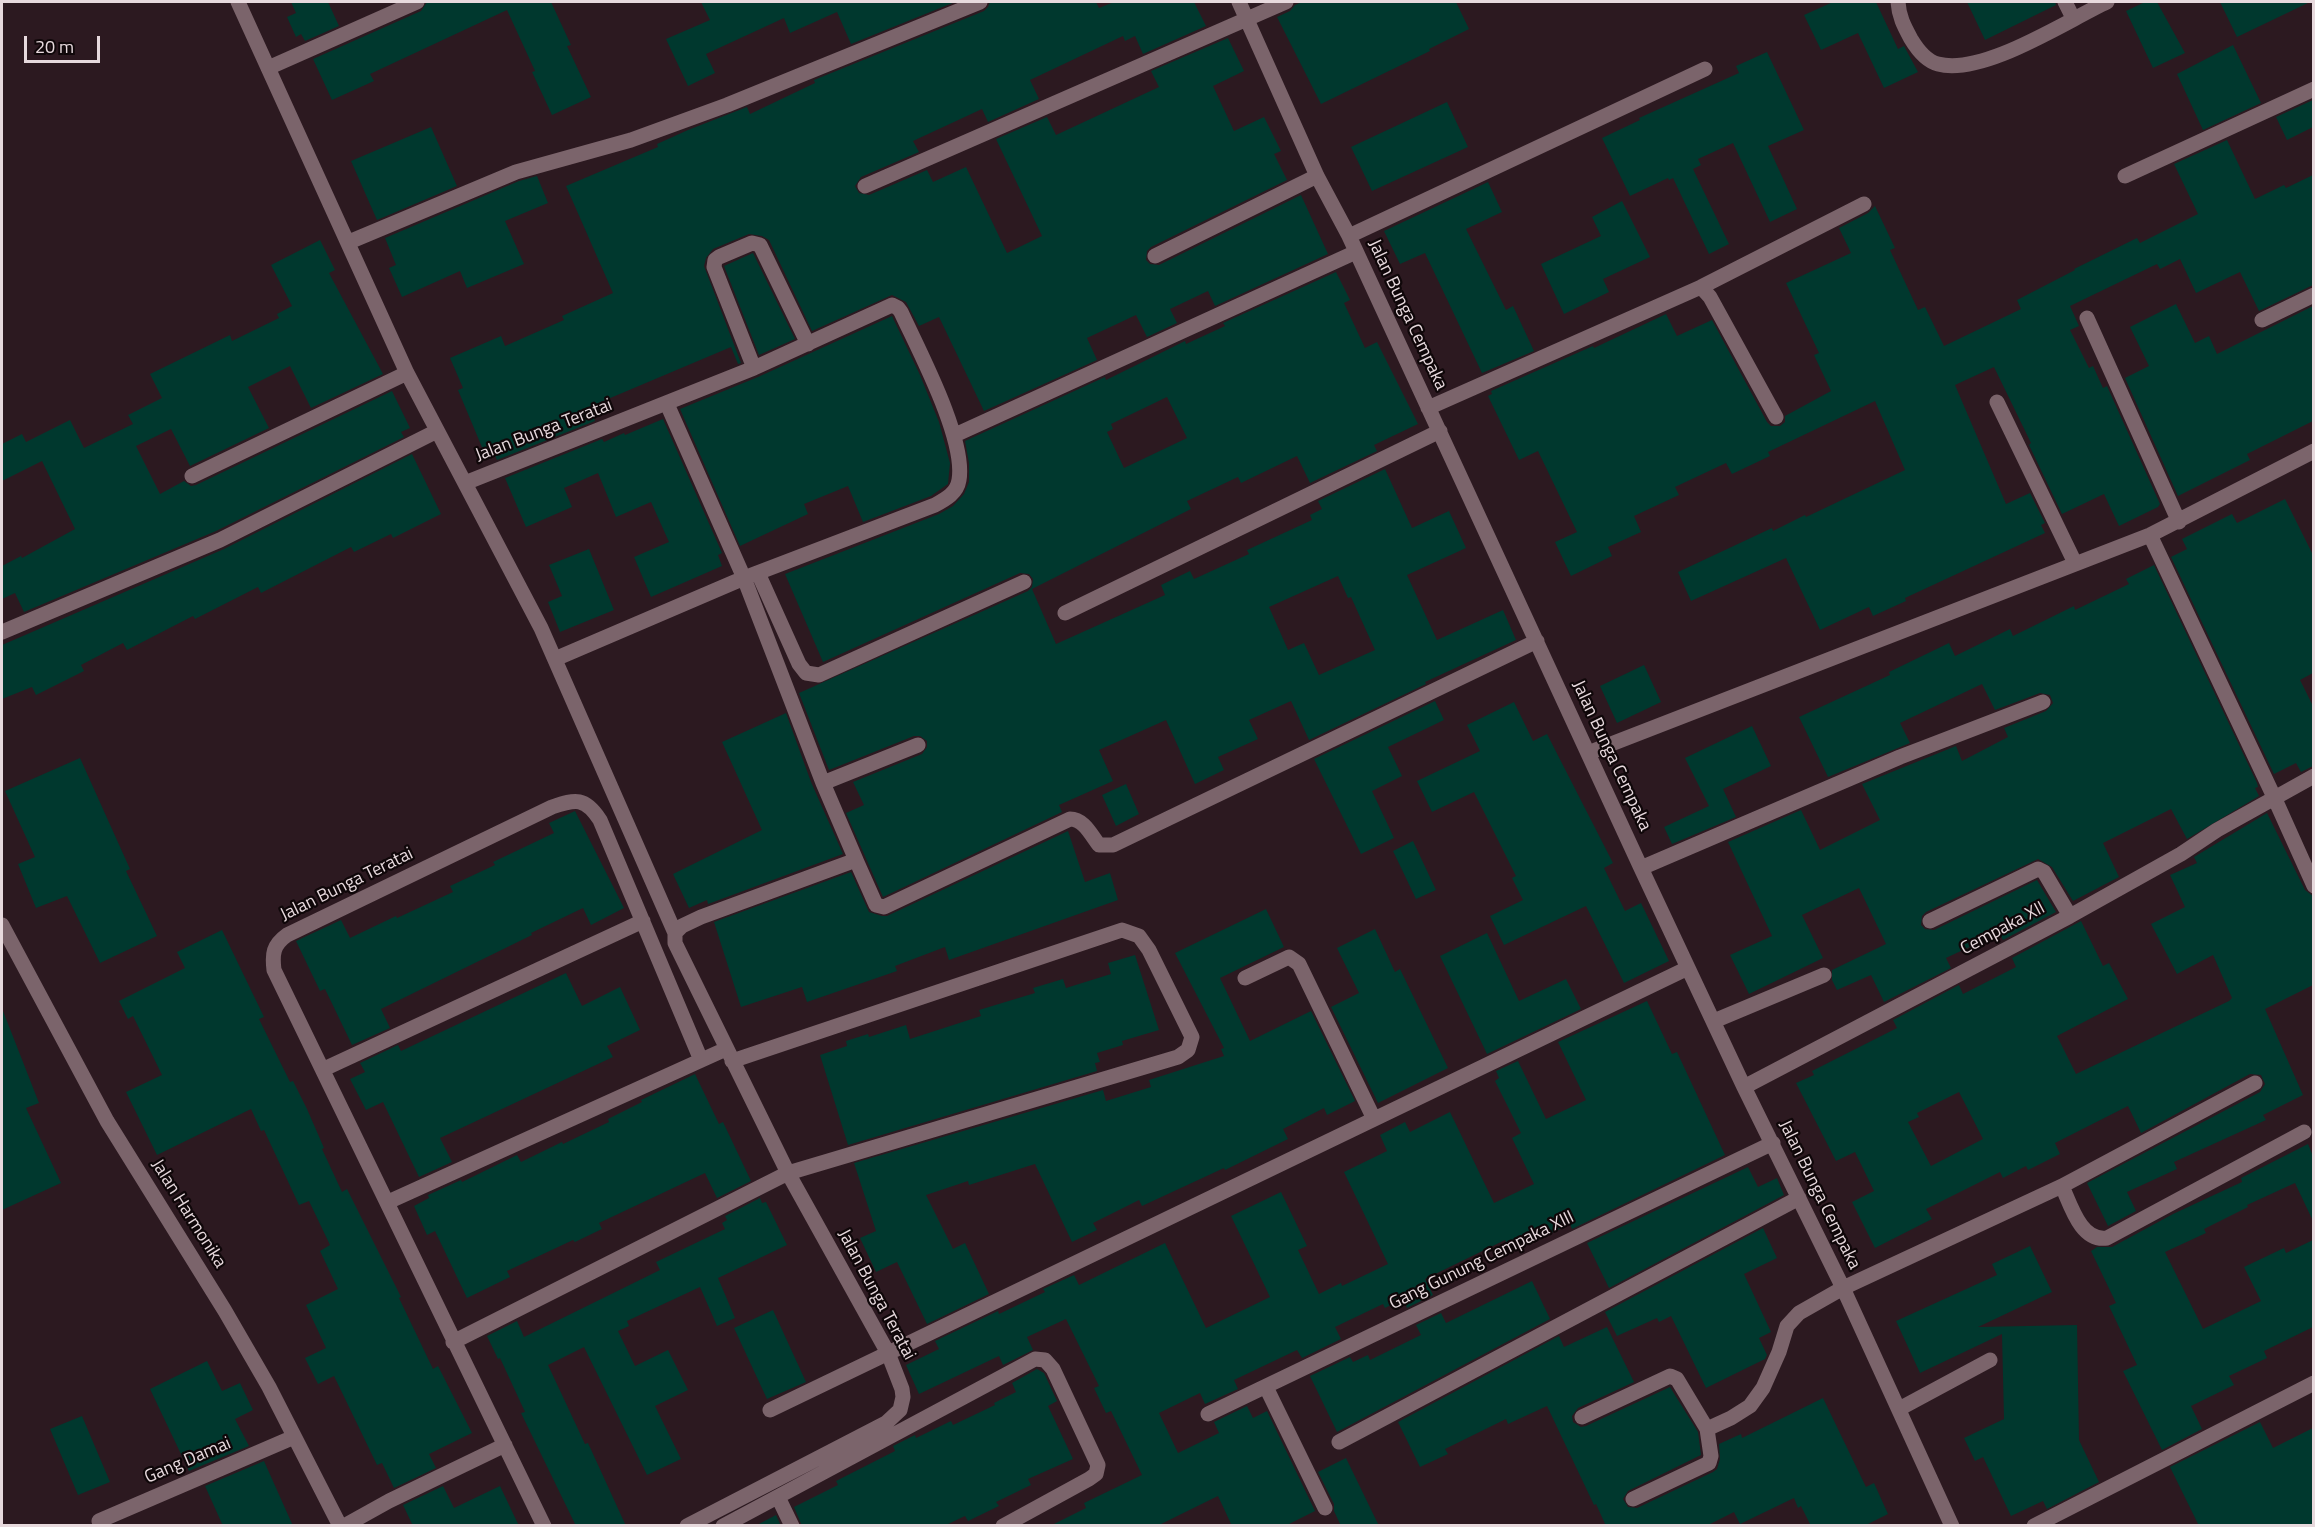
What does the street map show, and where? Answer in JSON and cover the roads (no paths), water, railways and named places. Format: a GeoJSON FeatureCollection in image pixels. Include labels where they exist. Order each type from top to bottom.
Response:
{"type":"FeatureCollection","features":[{"type":"Feature","properties":{"kind":"street","name":"Jalan Bunga Teratai"},"geometry":{"type":"LineString","coordinates":[[238,2],[407,373],[541,628],[675,933],[675,943],[788,1173],[888,1353],[902,1389],[903,1403],[894,1416],[780,1479],[687,1526]]}},
{"type":"Feature","properties":{"kind":"street"},"geometry":{"type":"LineString","coordinates":[[268,68],[417,2]]}},
{"type":"Feature","properties":{"kind":"street"},"geometry":{"type":"LineString","coordinates":[[349,242],[516,172],[630,140],[717,109],[944,8],[980,2]]}},
{"type":"Feature","properties":{"kind":"street","name":"Jalan Bunga Cempaka"},"geometry":{"type":"LineString","coordinates":[[1239,2],[1317,176],[1349,236],[1641,868],[1744,1087],[1843,1288],[1952,1526]]}},
{"type":"Feature","properties":{"kind":"street"},"geometry":{"type":"LineString","coordinates":[[866,186],[1246,17],[1286,2]]}},
{"type":"Feature","properties":{"kind":"street"},"geometry":{"type":"LineString","coordinates":[[1898,2],[1899,19],[1918,50],[1937,64],[1966,64],[2011,51],[2107,2]]}},
{"type":"Feature","properties":{"kind":"street"},"geometry":{"type":"LineString","coordinates":[[2065,2],[2073,18]]}},
{"type":"Feature","properties":{"kind":"street"},"geometry":{"type":"LineString","coordinates":[[1349,236],[1705,69]]}},
{"type":"Feature","properties":{"kind":"street"},"geometry":{"type":"LineString","coordinates":[[2126,176],[2313,89]]}},
{"type":"Feature","properties":{"kind":"street"},"geometry":{"type":"LineString","coordinates":[[1155,256],[1317,176]]}},
{"type":"Feature","properties":{"kind":"street"},"geometry":{"type":"LineString","coordinates":[[1428,408],[1701,287],[1864,204]]}},
{"type":"Feature","properties":{"kind":"street"},"geometry":{"type":"LineString","coordinates":[[754,368],[714,267],[715,260],[719,257],[752,243],[760,245],[808,344]]}},
{"type":"Feature","properties":{"kind":"street"},"geometry":{"type":"LineString","coordinates":[[555,659],[751,575],[946,499],[955,490],[960,480],[955,435],[1356,252]]}},
{"type":"Feature","properties":{"kind":"street"},"geometry":{"type":"LineString","coordinates":[[1701,287],[1710,297],[1776,417]]}},
{"type":"Feature","properties":{"kind":"street"},"geometry":{"type":"LineString","coordinates":[[2262,320],[2313,295]]}},
{"type":"Feature","properties":{"kind":"street","name":"Jalan Bunga Teratai"},"geometry":{"type":"LineString","coordinates":[[465,483],[668,404],[754,368],[892,305],[898,308],[955,435]]}},
{"type":"Feature","properties":{"kind":"street"},"geometry":{"type":"LineString","coordinates":[[2087,318],[2179,522]]}},
{"type":"Feature","properties":{"kind":"street"},"geometry":{"type":"LineString","coordinates":[[192,476],[407,373]]}},
{"type":"Feature","properties":{"kind":"street"},"geometry":{"type":"LineString","coordinates":[[1997,402],[2075,563]]}},
{"type":"Feature","properties":{"kind":"street"},"geometry":{"type":"LineString","coordinates":[[668,404],[751,575],[806,673],[819,675],[1024,582]]}},
{"type":"Feature","properties":{"kind":"street"},"geometry":{"type":"LineString","coordinates":[[2,632],[220,540],[437,431]]}},
{"type":"Feature","properties":{"kind":"street"},"geometry":{"type":"LineString","coordinates":[[1065,612],[1440,431]]}},
{"type":"Feature","properties":{"kind":"street"},"geometry":{"type":"LineString","coordinates":[[1588,753],[2150,535],[2313,451]]}},
{"type":"Feature","properties":{"kind":"street"},"geometry":{"type":"LineString","coordinates":[[2150,535],[2274,797],[2313,886]]}},
{"type":"Feature","properties":{"kind":"street"},"geometry":{"type":"LineString","coordinates":[[751,575],[823,783],[876,905],[884,907],[1070,819],[1076,819],[1084,825],[1099,845],[1113,845],[1537,641]]}},
{"type":"Feature","properties":{"kind":"street"},"geometry":{"type":"LineString","coordinates":[[1641,868],[1900,757],[2043,702]]}},
{"type":"Feature","properties":{"kind":"street"},"geometry":{"type":"LineString","coordinates":[[823,783],[918,745]]}},
{"type":"Feature","properties":{"kind":"street","name":"Cempaka XII"},"geometry":{"type":"LineString","coordinates":[[1744,1087],[2070,916],[2313,776]]}},
{"type":"Feature","properties":{"kind":"street","name":"Jalan Bunga Teratai"},"geometry":{"type":"LineString","coordinates":[[544,1526],[453,1342],[324,1068],[274,970],[274,949],[278,941],[348,905],[552,807],[577,800],[586,803],[600,820],[701,1060]]}},
{"type":"Feature","properties":{"kind":"street"},"geometry":{"type":"LineString","coordinates":[[675,933],[682,926],[701,917],[855,860]]}},
{"type":"Feature","properties":{"kind":"street"},"geometry":{"type":"LineString","coordinates":[[1930,921],[2038,869],[2044,872],[2070,916]]}},
{"type":"Feature","properties":{"kind":"street"},"geometry":{"type":"LineString","coordinates":[[324,1068],[643,921]]}},
{"type":"Feature","properties":{"kind":"street","name":"Jalan Harmonika"},"geometry":{"type":"LineString","coordinates":[[2,925],[107,1121],[225,1311],[269,1388],[340,1526]]}},
{"type":"Feature","properties":{"kind":"street"},"geometry":{"type":"LineString","coordinates":[[387,1202],[701,1060],[729,1055],[1122,930],[1139,936],[1149,950],[1191,1037],[1188,1050],[1178,1057],[788,1173],[453,1342]]}},
{"type":"Feature","properties":{"kind":"street"},"geometry":{"type":"LineString","coordinates":[[1245,978],[1289,957],[1299,964],[1374,1119]]}},
{"type":"Feature","properties":{"kind":"street"},"geometry":{"type":"LineString","coordinates":[[770,1410],[1688,968]]}},
{"type":"Feature","properties":{"kind":"street"},"geometry":{"type":"LineString","coordinates":[[1714,1021],[1824,975]]}},
{"type":"Feature","properties":{"kind":"street"},"geometry":{"type":"LineString","coordinates":[[1707,1429],[1750,1406],[1763,1388],[1779,1352],[1786,1326],[1799,1313],[1843,1288],[2062,1186],[2255,1083]]}},
{"type":"Feature","properties":{"kind":"street"},"geometry":{"type":"LineString","coordinates":[[2062,1186],[2088,1234],[2098,1239],[2107,1238],[2304,1132]]}},
{"type":"Feature","properties":{"kind":"street","name":"Gang Gunung Cempaka XIII"},"geometry":{"type":"LineString","coordinates":[[1208,1414],[1773,1143]]}},
{"type":"Feature","properties":{"kind":"street"},"geometry":{"type":"LineString","coordinates":[[1338,1442],[1799,1198]]}},
{"type":"Feature","properties":{"kind":"street"},"geometry":{"type":"LineString","coordinates":[[723,1526],[1035,1359],[1045,1360],[1053,1369],[1098,1465],[1096,1474],[1003,1526]]}},
{"type":"Feature","properties":{"kind":"street"},"geometry":{"type":"LineString","coordinates":[[1899,1409],[1989,1360]]}},
{"type":"Feature","properties":{"kind":"street"},"geometry":{"type":"LineString","coordinates":[[1582,1417],[1670,1376],[1677,1379],[1707,1429],[1711,1456],[1708,1463],[1633,1499]]}},
{"type":"Feature","properties":{"kind":"street"},"geometry":{"type":"LineString","coordinates":[[2034,1526],[2313,1383]]}},
{"type":"Feature","properties":{"kind":"street"},"geometry":{"type":"LineString","coordinates":[[1266,1387],[1324,1508]]}},
{"type":"Feature","properties":{"kind":"street","name":"Gang Damai"},"geometry":{"type":"LineString","coordinates":[[99,1521],[294,1437]]}},
{"type":"Feature","properties":{"kind":"street"},"geometry":{"type":"LineString","coordinates":[[345,1526],[389,1501],[505,1445]]}},
{"type":"Feature","properties":{"kind":"street"},"geometry":{"type":"LineString","coordinates":[[778,1497],[792,1526]]}}]}
